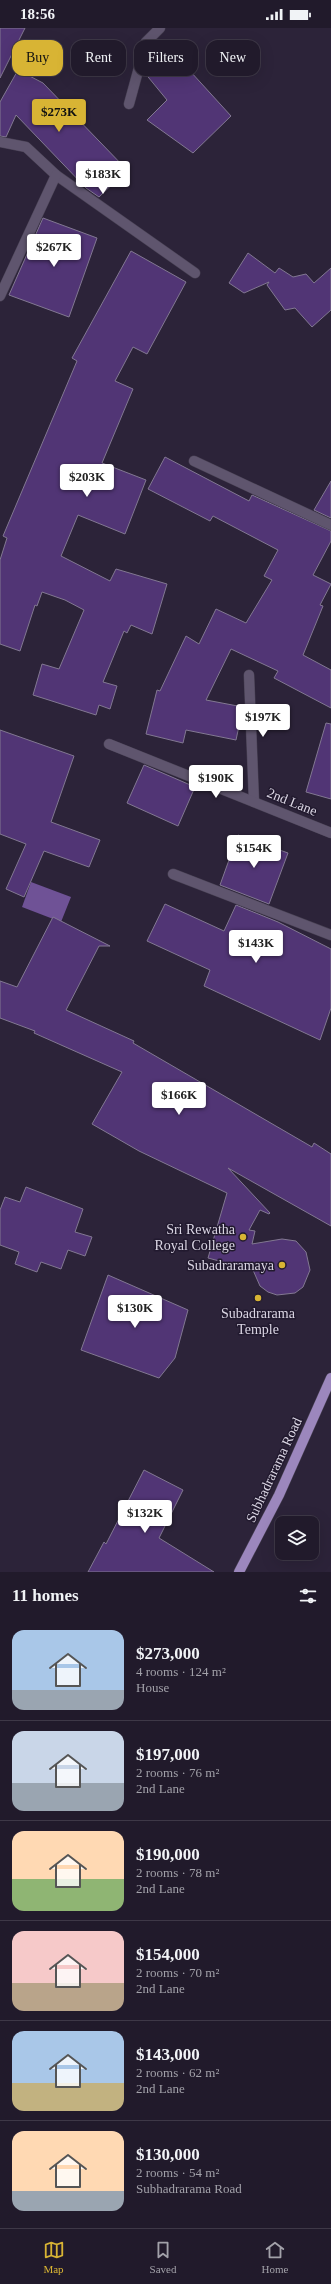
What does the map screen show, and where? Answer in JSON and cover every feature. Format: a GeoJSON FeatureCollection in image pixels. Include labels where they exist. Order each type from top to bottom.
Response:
{"type":"FeatureCollection","features":[{"type":"Feature","properties":{"kind":"main road","name":"Subhadrarama Road"},"geometry":{"type":"LineString","coordinates":[[239,1572],[279,1495],[331,1378]]}},
{"type":"Feature","properties":{"kind":"street"},"geometry":{"type":"LineString","coordinates":[[129,104],[146,42],[160,28]]}},
{"type":"Feature","properties":{"kind":"street"},"geometry":{"type":"LineString","coordinates":[[0,142],[26,148],[56,176],[196,273]]}},
{"type":"Feature","properties":{"kind":"street"},"geometry":{"type":"LineString","coordinates":[[0,296],[56,176]]}},
{"type":"Feature","properties":{"kind":"street"},"geometry":{"type":"LineString","coordinates":[[194,461],[331,525]]}},
{"type":"Feature","properties":{"kind":"street"},"geometry":{"type":"LineString","coordinates":[[249,675],[254,802]]}},
{"type":"Feature","properties":{"kind":"street","name":"2nd Lane"},"geometry":{"type":"LineString","coordinates":[[109,744],[331,833]]}},
{"type":"Feature","properties":{"kind":"street"},"geometry":{"type":"LineString","coordinates":[[173,874],[331,935]]}},
{"type":"Feature","properties":{"kind":"shaded area"},"geometry":{"type":"Polygon","coordinates":[[[31,882],[71,897],[61,922],[22,907],[31,882]]]}},
{"type":"Feature","properties":{"kind":"building"},"geometry":{"type":"Polygon","coordinates":[[[0,28],[25,28],[19,40],[12,40],[12,54],[0,78],[0,28]]]}},
{"type":"Feature","properties":{"kind":"building"},"geometry":{"type":"Polygon","coordinates":[[[15,76],[30,76],[43,83],[127,170],[99,197],[86,188],[16,115],[6,137],[0,136],[0,102],[15,76]]]}},
{"type":"Feature","properties":{"kind":"building"},"geometry":{"type":"Polygon","coordinates":[[[147,76],[195,76],[231,116],[193,153],[147,120],[167,100],[147,76]]]}},
{"type":"Feature","properties":{"kind":"building"},"geometry":{"type":"Polygon","coordinates":[[[43,218],[97,238],[69,317],[9,295],[43,218]]]}},
{"type":"Feature","properties":{"kind":"building"},"geometry":{"type":"Polygon","coordinates":[[[131,251],[186,282],[147,354],[133,347],[115,381],[133,389],[102,463],[146,480],[125,534],[78,515],[61,556],[110,581],[116,569],[167,584],[152,634],[131,625],[127,633],[124,631],[103,682],[117,686],[110,709],[99,705],[96,715],[33,695],[42,664],[59,669],[84,610],[65,600],[42,592],[37,606],[35,605],[20,651],[0,644],[0,560],[7,538],[3,536],[77,361],[72,358],[131,251]]]}},
{"type":"Feature","properties":{"kind":"building"},"geometry":{"type":"Polygon","coordinates":[[[248,253],[275,273],[279,268],[293,277],[306,274],[314,283],[331,268],[331,310],[312,327],[295,308],[285,310],[267,285],[269,282],[244,293],[229,283],[248,253]]]}},
{"type":"Feature","properties":{"kind":"building"},"geometry":{"type":"Polygon","coordinates":[[[165,457],[249,501],[252,495],[331,531],[331,541],[313,575],[331,584],[320,605],[323,606],[303,655],[331,670],[331,708],[274,678],[278,671],[231,649],[206,700],[243,707],[236,740],[186,730],[183,743],[146,734],[157,690],[160,691],[186,636],[199,644],[216,609],[246,623],[272,580],[264,576],[278,550],[213,516],[210,521],[148,489],[165,457]]]}},
{"type":"Feature","properties":{"kind":"building"},"geometry":{"type":"Polygon","coordinates":[[[331,481],[331,518],[314,510],[331,481]]]}},
{"type":"Feature","properties":{"kind":"building"},"geometry":{"type":"Polygon","coordinates":[[[326,723],[331,724],[331,799],[306,792],[326,723]]]}},
{"type":"Feature","properties":{"kind":"building"},"geometry":{"type":"Polygon","coordinates":[[[0,730],[74,756],[51,822],[100,840],[89,867],[44,851],[24,897],[6,889],[26,844],[0,834],[0,730]]]}},
{"type":"Feature","properties":{"kind":"building"},"geometry":{"type":"Polygon","coordinates":[[[144,765],[195,787],[178,826],[127,803],[144,765]]]}},
{"type":"Feature","properties":{"kind":"building"},"geometry":{"type":"Polygon","coordinates":[[[238,835],[288,853],[269,904],[220,885],[238,835]]]}},
{"type":"Feature","properties":{"kind":"building"},"geometry":{"type":"Polygon","coordinates":[[[165,904],[224,931],[236,905],[278,922],[331,949],[331,1008],[320,1040],[204,986],[210,970],[147,941],[165,904]]]}},
{"type":"Feature","properties":{"kind":"building"},"geometry":{"type":"Polygon","coordinates":[[[53,917],[110,946],[99,946],[66,1010],[134,1041],[133,1043],[312,1147],[314,1143],[331,1154],[331,1226],[228,1168],[270,1213],[269,1214],[260,1210],[249,1230],[255,1231],[252,1244],[282,1239],[296,1241],[306,1252],[310,1270],[303,1287],[295,1293],[277,1295],[268,1292],[260,1286],[253,1270],[208,1258],[227,1193],[139,1151],[92,1124],[122,1072],[34,1033],[35,1031],[0,1018],[0,981],[17,987],[53,917]]]}},
{"type":"Feature","properties":{"kind":"building"},"geometry":{"type":"Polygon","coordinates":[[[26,1187],[83,1209],[75,1232],[92,1237],[85,1256],[68,1250],[61,1269],[41,1262],[37,1272],[15,1264],[19,1252],[0,1245],[0,1210],[5,1197],[20,1202],[26,1187]]]}},
{"type":"Feature","properties":{"kind":"building"},"geometry":{"type":"Polygon","coordinates":[[[108,1275],[188,1310],[175,1358],[159,1378],[81,1350],[108,1275]]]}},
{"type":"Feature","properties":{"kind":"building"},"geometry":{"type":"Polygon","coordinates":[[[144,1470],[183,1490],[159,1538],[214,1572],[88,1572],[104,1542],[106,1544],[144,1470]]]}},
{"type":"Feature","properties":{"kind":"place","name":"Sri Rewatha Royal College"},"geometry":{"type":"Point","coordinates":[243,1237]}},
{"type":"Feature","properties":{"kind":"place","name":"Subadraramaya"},"geometry":{"type":"Point","coordinates":[282,1265]}},
{"type":"Feature","properties":{"kind":"place","name":"Subadrarama Temple"},"geometry":{"type":"Point","coordinates":[258,1298]}}]}
